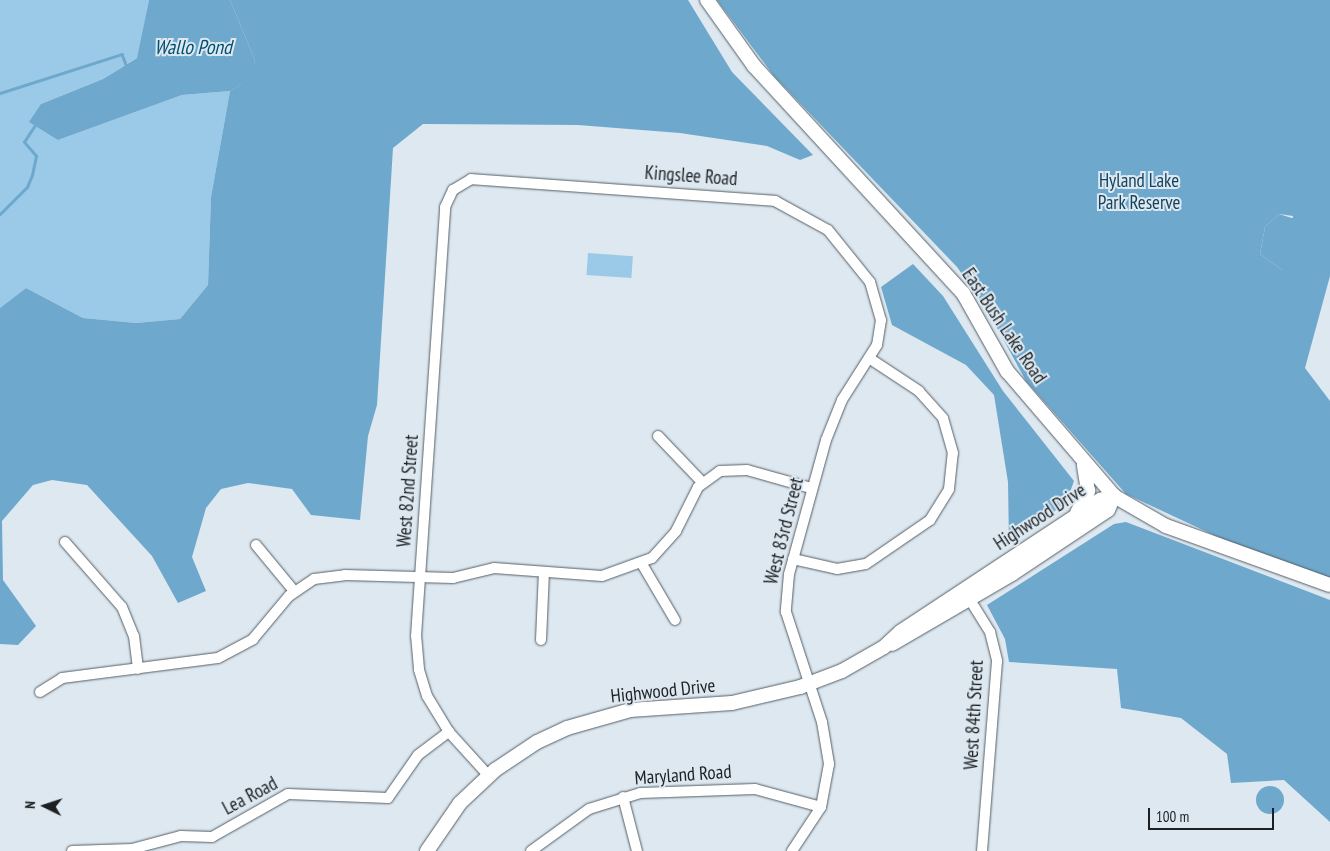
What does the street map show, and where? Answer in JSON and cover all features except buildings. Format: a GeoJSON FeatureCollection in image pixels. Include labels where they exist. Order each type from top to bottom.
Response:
{"type":"FeatureCollection","features":[{"type":"Feature","properties":{"kind":"street","name":"East Bush Lake Road"},"geometry":{"type":"LineString","coordinates":[[708,0],[754,66],[963,293],[1007,371],[1114,496],[1166,526],[1330,585]]}},
{"type":"Feature","properties":{"kind":"street","name":"Kingslee Road"},"geometry":{"type":"LineString","coordinates":[[454,190],[471,180],[776,201],[812,218],[828,230],[870,282],[880,307]]}},
{"type":"Feature","properties":{"kind":"street","name":"West 82nd Street"},"geometry":{"type":"LineString","coordinates":[[454,190],[445,207],[420,577],[418,669],[427,696],[448,732],[488,775]]}},
{"type":"Feature","properties":{"kind":"street","name":"West 83rd Street"},"geometry":{"type":"LineString","coordinates":[[792,851],[821,807],[827,785],[828,742],[786,612],[792,559],[812,488],[842,400],[870,358],[881,333],[880,307]]}},
{"type":"Feature","properties":{"kind":"street"},"geometry":{"type":"LineString","coordinates":[[792,559],[838,569],[866,564],[930,520],[948,489],[953,453],[943,418],[919,391],[870,358]]}},
{"type":"Feature","properties":{"kind":"street"},"geometry":{"type":"LineString","coordinates":[[658,436],[702,482]]}},
{"type":"Feature","properties":{"kind":"street"},"geometry":{"type":"LineString","coordinates":[[1074,517],[1088,491],[1083,460]]}},
{"type":"Feature","properties":{"kind":"street"},"geometry":{"type":"LineString","coordinates":[[40,692],[62,678],[198,662],[237,650],[268,625],[294,591],[329,575],[453,578],[494,568],[602,576],[642,564],[671,538],[702,482],[733,469],[812,488]]}},
{"type":"Feature","properties":{"kind":"street","name":"Highwood Drive"},"geometry":{"type":"LineString","coordinates":[[967,595],[1074,517],[1114,496]]}},
{"type":"Feature","properties":{"kind":"street","name":"Highwood Drive"},"geometry":{"type":"LineString","coordinates":[[426,851],[460,803],[488,775],[537,742],[598,718],[630,710],[732,703],[809,684],[884,647],[1108,510],[1114,496]]}},
{"type":"Feature","properties":{"kind":"street"},"geometry":{"type":"LineString","coordinates":[[66,542],[122,607],[134,636],[138,669]]}},
{"type":"Feature","properties":{"kind":"street"},"geometry":{"type":"LineString","coordinates":[[256,544],[294,591]]}},
{"type":"Feature","properties":{"kind":"street"},"geometry":{"type":"LineString","coordinates":[[642,564],[675,620]]}},
{"type":"Feature","properties":{"kind":"street"},"geometry":{"type":"LineString","coordinates":[[541,640],[544,572]]}},
{"type":"Feature","properties":{"kind":"street","name":"West 84th Street"},"geometry":{"type":"LineString","coordinates":[[967,595],[990,632],[997,661],[982,851]]}},
{"type":"Feature","properties":{"kind":"street","name":"Lea Road"},"geometry":{"type":"LineString","coordinates":[[72,851],[132,849],[181,836],[212,837],[288,794],[388,798],[418,755],[448,732]]}},
{"type":"Feature","properties":{"kind":"street","name":"Maryland Road"},"geometry":{"type":"LineString","coordinates":[[532,851],[566,822],[623,797],[731,787],[778,793],[821,807]]}},
{"type":"Feature","properties":{"kind":"street"},"geometry":{"type":"LineString","coordinates":[[623,797],[637,851]]}},
{"type":"Feature","properties":{"kind":"shaded area"},"geometry":{"type":"Polygon","coordinates":[[[0,0],[149,0],[138,57],[103,79],[41,104],[58,140],[182,95],[230,91],[211,197],[208,285],[180,319],[136,323],[83,318],[26,288],[0,308],[0,0]]]}},
{"type":"Feature","properties":{"kind":"shaded area"},"geometry":{"type":"Polygon","coordinates":[[[588,253],[633,256],[631,278],[586,275],[588,253]]]}},
{"type":"Feature","properties":{"kind":"green space"},"geometry":{"type":"Polygon","coordinates":[[[230,0],[688,0],[732,72],[813,155],[800,160],[767,146],[680,133],[578,125],[423,124],[393,148],[377,405],[368,436],[360,520],[311,515],[292,489],[248,483],[221,489],[206,508],[192,557],[206,591],[178,603],[152,556],[87,485],[52,480],[33,485],[2,521],[3,580],[36,626],[18,645],[0,644],[0,308],[26,288],[83,318],[136,323],[180,319],[208,285],[211,197],[230,91],[250,79],[255,60],[230,0]]]}},
{"type":"Feature","properties":{"kind":"green space","name":"Hyland Lake Park Reserve"},"geometry":{"type":"Polygon","coordinates":[[[717,0],[1330,0],[1330,276],[1305,368],[1330,401],[1330,579],[1235,545],[1126,494],[1026,381],[985,306],[957,267],[774,76],[717,0]],[[1279,214],[1265,227],[1260,254],[1282,270],[1293,216],[1279,214]]]}},
{"type":"Feature","properties":{"kind":"green space"},"geometry":{"type":"Polygon","coordinates":[[[913,264],[943,296],[1003,391],[1074,481],[1066,503],[1009,544],[1008,482],[994,395],[966,365],[892,325],[881,287],[913,264]]]}},
{"type":"Feature","properties":{"kind":"green space"},"geometry":{"type":"Polygon","coordinates":[[[1126,522],[1330,600],[1330,822],[1284,780],[1231,783],[1227,754],[1181,718],[1121,708],[1117,669],[1009,662],[1005,639],[987,605],[1114,524],[1126,522]]]}},
{"type":"Feature","properties":{"kind":"water","name":"Wallo Pond"},"geometry":{"type":"Polygon","coordinates":[[[149,0],[230,0],[255,60],[251,79],[230,91],[182,95],[58,140],[29,122],[41,104],[103,79],[137,58],[149,0]]]}},
{"type":"Feature","properties":{"kind":"water"},"geometry":{"type":"Polygon","coordinates":[[[1279,214],[1298,220],[1302,240],[1299,255],[1282,270],[1260,254],[1265,227],[1279,214]]]}},
{"type":"Feature","properties":{"kind":"water"},"geometry":{"type":"Polygon","coordinates":[[[1270,786],[1280,790],[1284,800],[1280,810],[1270,814],[1260,810],[1256,800],[1260,790],[1270,786]]]}},
{"type":"Feature","properties":{"kind":"waterway"},"geometry":{"type":"LineString","coordinates":[[0,93],[122,54],[127,67]]}},
{"type":"Feature","properties":{"kind":"waterway"},"geometry":{"type":"LineString","coordinates":[[0,214],[27,187],[32,175],[36,156],[24,142],[35,125]]}}]}
